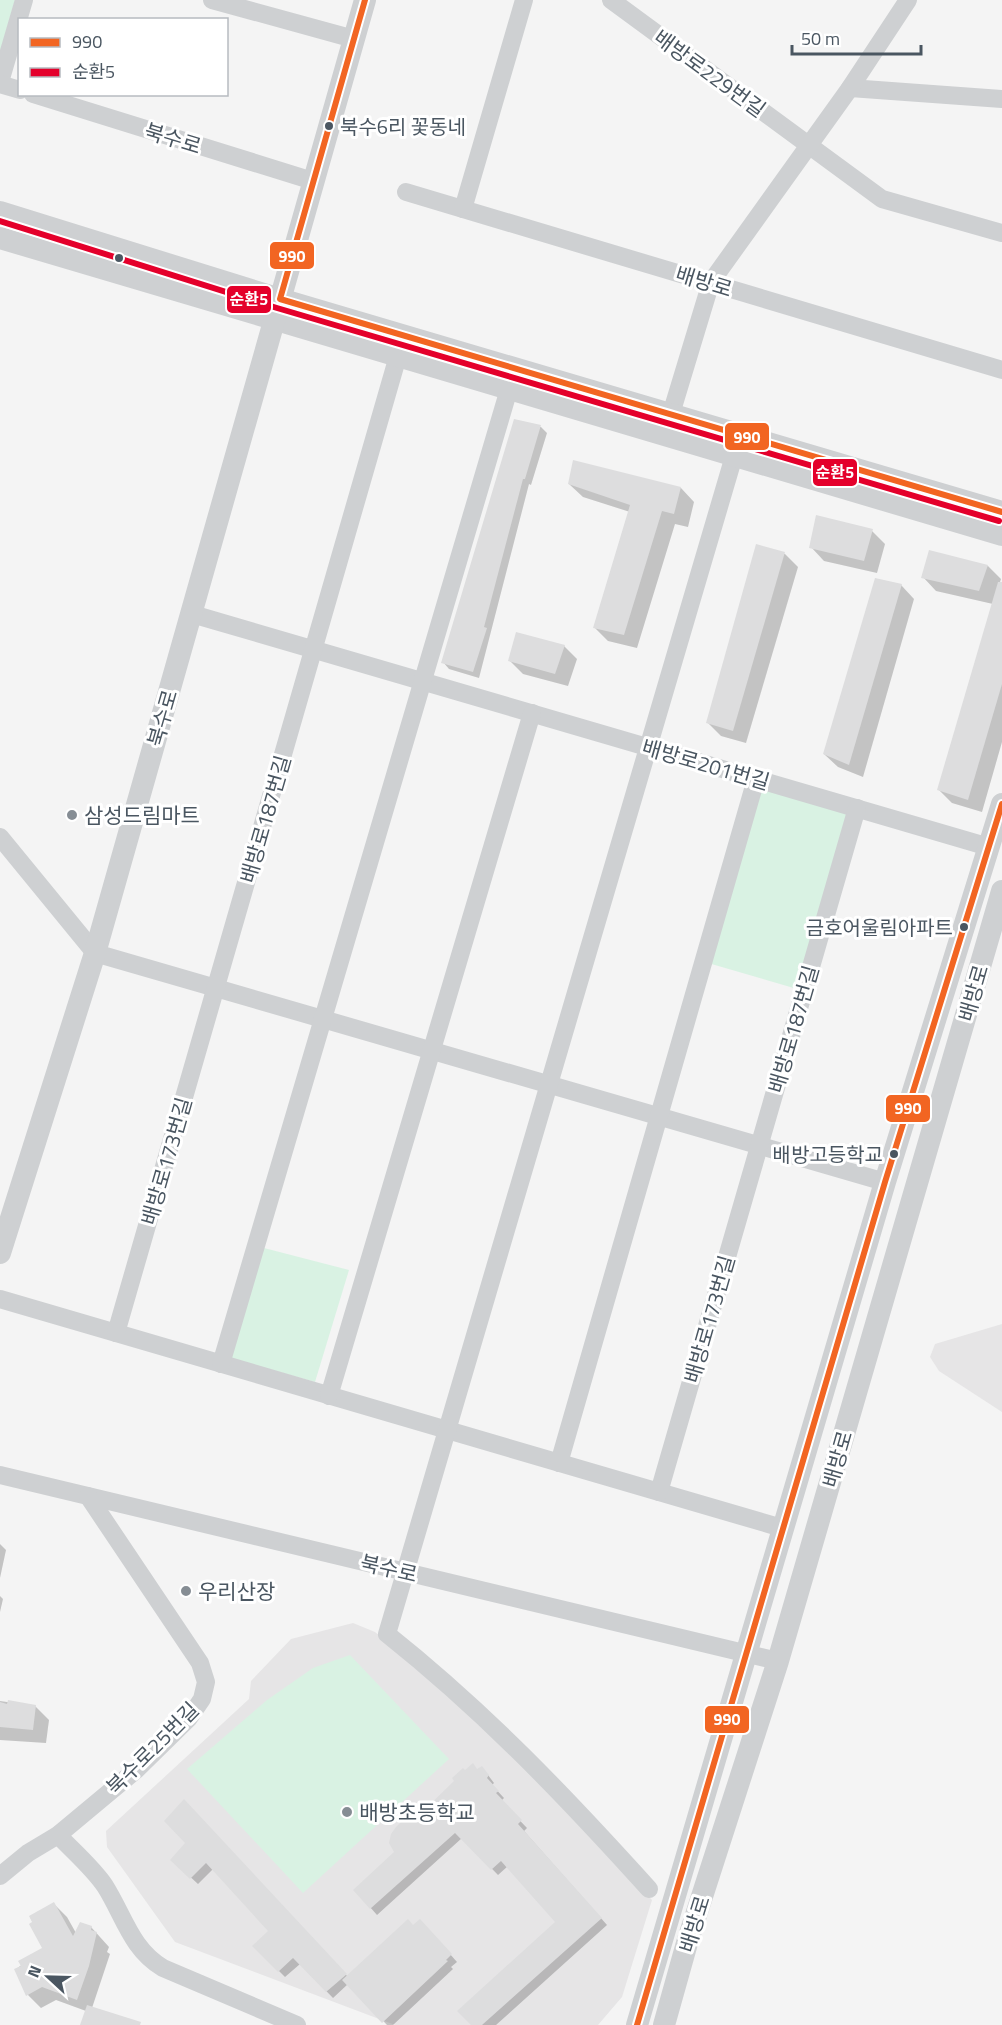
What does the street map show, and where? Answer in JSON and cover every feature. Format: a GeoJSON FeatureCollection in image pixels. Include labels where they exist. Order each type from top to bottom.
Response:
{"type":"FeatureCollection","features":[{"type":"Feature","properties":{"kind":"street"},"geometry":{"type":"LineString","coordinates":[[19,18],[24,0]]}},
{"type":"Feature","properties":{"kind":"street"},"geometry":{"type":"LineString","coordinates":[[213,0],[354,39]]}},
{"type":"Feature","properties":{"kind":"street","name":"북수로"},"geometry":{"type":"LineString","coordinates":[[0,1253],[95,953],[365,0]]}},
{"type":"Feature","properties":{"kind":"street"},"geometry":{"type":"LineString","coordinates":[[463,208],[524,0]]}},
{"type":"Feature","properties":{"kind":"street","name":"배방로229번길"},"geometry":{"type":"LineString","coordinates":[[611,0],[882,199],[1002,233]]}},
{"type":"Feature","properties":{"kind":"street"},"geometry":{"type":"LineString","coordinates":[[671,414],[711,282],[850,88],[908,0]]}},
{"type":"Feature","properties":{"kind":"street"},"geometry":{"type":"LineString","coordinates":[[18,21],[0,83],[18,89]]}},
{"type":"Feature","properties":{"kind":"street"},"geometry":{"type":"LineString","coordinates":[[850,88],[1002,99]]}},
{"type":"Feature","properties":{"kind":"street","name":"북수로"},"geometry":{"type":"LineString","coordinates":[[39,96],[313,181]]}},
{"type":"Feature","properties":{"kind":"street","name":"배방로"},"geometry":{"type":"LineString","coordinates":[[406,192],[1001,364]]}},
{"type":"Feature","properties":{"kind":"street"},"geometry":{"type":"LineString","coordinates":[[0,212],[277,309],[398,356],[1002,535]]}},
{"type":"Feature","properties":{"kind":"street"},"geometry":{"type":"LineString","coordinates":[[0,237],[671,414],[1002,512]]}},
{"type":"Feature","properties":{"kind":"street"},"geometry":{"type":"LineString","coordinates":[[314,649],[398,356]]}},
{"type":"Feature","properties":{"kind":"street"},"geometry":{"type":"LineString","coordinates":[[221,1364],[509,389]]}},
{"type":"Feature","properties":{"kind":"street"},"geometry":{"type":"LineString","coordinates":[[649,1888],[567,1797],[452,1686],[387,1634],[734,456]]}},
{"type":"Feature","properties":{"kind":"street","name":"배방로201번길"},"geometry":{"type":"LineString","coordinates":[[192,614],[988,847]]}},
{"type":"Feature","properties":{"kind":"street","name":"배방로187번길"},"geometry":{"type":"LineString","coordinates":[[216,988],[314,649]]}},
{"type":"Feature","properties":{"kind":"street"},"geometry":{"type":"LineString","coordinates":[[329,1396],[532,713]]}},
{"type":"Feature","properties":{"kind":"street"},"geometry":{"type":"LineString","coordinates":[[559,1463],[756,779]]}},
{"type":"Feature","properties":{"kind":"street","name":"배방로"},"geometry":{"type":"LineString","coordinates":[[637,2025],[885,1182],[1002,804]]}},
{"type":"Feature","properties":{"kind":"street","name":"배방로187번길"},"geometry":{"type":"LineString","coordinates":[[759,1146],[857,808]]}},
{"type":"Feature","properties":{"kind":"street"},"geometry":{"type":"LineString","coordinates":[[0,837],[95,953],[885,1182]]}},
{"type":"Feature","properties":{"kind":"street","name":"배방로"},"geometry":{"type":"LineString","coordinates":[[664,2025],[687,1943],[778,1661],[1002,891]]}},
{"type":"Feature","properties":{"kind":"street","name":"배방로173번길"},"geometry":{"type":"LineString","coordinates":[[116,1333],[216,988]]}},
{"type":"Feature","properties":{"kind":"street","name":"배방로173번길"},"geometry":{"type":"LineString","coordinates":[[659,1492],[759,1146]]}},
{"type":"Feature","properties":{"kind":"street"},"geometry":{"type":"LineString","coordinates":[[0,1299],[782,1528]]}},
{"type":"Feature","properties":{"kind":"street","name":"북수로"},"geometry":{"type":"LineString","coordinates":[[0,1475],[778,1661]]}},
{"type":"Feature","properties":{"kind":"street","name":"북수로25번길"},"geometry":{"type":"LineString","coordinates":[[0,1876],[28,1853],[58,1835],[136,1770],[189,1718],[202,1700],[206,1682],[200,1663],[88,1496]]}},
{"type":"Feature","properties":{"kind":"street"},"geometry":{"type":"LineString","coordinates":[[58,1835],[104,1885],[133,1940],[147,1959],[297,2025]]}},
{"type":"Feature","properties":{"kind":"shaded area"},"geometry":{"type":"Polygon","coordinates":[[[1002,1324],[1002,1412],[939,1371],[930,1357],[935,1344],[1002,1324]]]}},
{"type":"Feature","properties":{"kind":"shaded area","name":"배방초등학교"},"geometry":{"type":"Polygon","coordinates":[[[353,1623],[375,1632],[444,1687],[550,1792],[652,1900],[622,1997],[598,2025],[395,2025],[175,1942],[107,1847],[106,1831],[249,1699],[251,1681],[291,1639],[353,1623]]]}},
{"type":"Feature","properties":{"kind":"green space"},"geometry":{"type":"Polygon","coordinates":[[[0,0],[15,0],[0,52],[0,0]]]}},
{"type":"Feature","properties":{"kind":"green space"},"geometry":{"type":"Polygon","coordinates":[[[761,776],[858,805],[804,991],[708,963],[761,776]]]}},
{"type":"Feature","properties":{"kind":"green space"},"geometry":{"type":"Polygon","coordinates":[[[264,1248],[349,1270],[315,1382],[230,1358],[264,1248]]]}},
{"type":"Feature","properties":{"kind":"green space"},"geometry":{"type":"Polygon","coordinates":[[[350,1655],[449,1759],[303,1893],[187,1769],[267,1700],[313,1668],[350,1655]]]}},
{"type":"Feature","properties":{"kind":"building"},"geometry":{"type":"Polygon","coordinates":[[[514,419],[541,425],[525,479],[523,479],[484,627],[487,628],[473,672],[441,663],[514,419]]]}},
{"type":"Feature","properties":{"kind":"building"},"geometry":{"type":"Polygon","coordinates":[[[573,460],[681,487],[674,514],[662,511],[624,635],[593,628],[630,505],[568,484],[573,460]]]}},
{"type":"Feature","properties":{"kind":"building"},"geometry":{"type":"Polygon","coordinates":[[[816,515],[873,529],[864,561],[809,548],[816,515]]]}},
{"type":"Feature","properties":{"kind":"building"},"geometry":{"type":"Polygon","coordinates":[[[756,544],[785,552],[733,731],[706,723],[756,544]]]}},
{"type":"Feature","properties":{"kind":"building"},"geometry":{"type":"Polygon","coordinates":[[[929,550],[988,565],[979,591],[921,578],[929,550]]]}},
{"type":"Feature","properties":{"kind":"building"},"geometry":{"type":"Polygon","coordinates":[[[875,578],[902,584],[849,765],[823,754],[875,578]]]}},
{"type":"Feature","properties":{"kind":"building"},"geometry":{"type":"Polygon","coordinates":[[[998,582],[1002,582],[1002,684],[968,800],[937,790],[998,582]]]}},
{"type":"Feature","properties":{"kind":"building"},"geometry":{"type":"Polygon","coordinates":[[[516,632],[565,645],[555,674],[508,661],[516,632]]]}},
{"type":"Feature","properties":{"kind":"building"},"geometry":{"type":"Polygon","coordinates":[[[8,1700],[36,1705],[33,1730],[0,1727],[0,1702],[7,1704],[8,1700]]]}},
{"type":"Feature","properties":{"kind":"building"},"geometry":{"type":"Polygon","coordinates":[[[473,1763],[477,1769],[482,1766],[489,1775],[487,1778],[499,1791],[496,1793],[522,1820],[518,1824],[602,1918],[482,2025],[471,2025],[457,2011],[555,1922],[501,1861],[491,1870],[455,1833],[370,1909],[353,1890],[394,1852],[389,1843],[396,1827],[404,1819],[419,1815],[454,1781],[452,1778],[473,1763]]]}},
{"type":"Feature","properties":{"kind":"building"},"geometry":{"type":"Polygon","coordinates":[[[184,1799],[347,1974],[326,1992],[293,1958],[278,1972],[252,1946],[268,1931],[206,1863],[190,1879],[170,1860],[185,1843],[164,1821],[184,1799]]]}},
{"type":"Feature","properties":{"kind":"building"},"geometry":{"type":"Polygon","coordinates":[[[54,1902],[73,1936],[80,1922],[92,1926],[91,1930],[97,1932],[89,1966],[77,2000],[42,1987],[26,1996],[14,1969],[21,1966],[18,1961],[42,1948],[29,1924],[32,1922],[29,1916],[54,1902]]]}},
{"type":"Feature","properties":{"kind":"building"},"geometry":{"type":"Polygon","coordinates":[[[408,1919],[413,1925],[420,1919],[452,1954],[446,1960],[448,1961],[382,2023],[342,1980],[408,1919]]]}},
{"type":"Feature","properties":{"kind":"building"},"geometry":{"type":"Polygon","coordinates":[[[87,2005],[141,2022],[140,2025],[80,2025],[87,2005]]]}},
{"type":"Feature","properties":{"kind":"transit line","name":"990"},"geometry":{"type":"LineString","coordinates":[[365,0],[280,299],[1002,512]]}},
{"type":"Feature","properties":{"kind":"transit line","name":"순환5"},"geometry":{"type":"LineString","coordinates":[[0,221],[277,308],[999,521]]}},
{"type":"Feature","properties":{"kind":"transit line","name":"990"},"geometry":{"type":"LineString","coordinates":[[637,2025],[885,1182],[1002,804]]}},
{"type":"Feature","properties":{"kind":"place","name":"북수6리 꽃동네"},"geometry":{"type":"Point","coordinates":[329,126]}},
{"type":"Feature","properties":{"kind":"place","name":"삼성드림마트"},"geometry":{"type":"Point","coordinates":[72,815]}},
{"type":"Feature","properties":{"kind":"place","name":"금호어울림아파트"},"geometry":{"type":"Point","coordinates":[964,927]}},
{"type":"Feature","properties":{"kind":"place","name":"배방고등학교"},"geometry":{"type":"Point","coordinates":[894,1154]}},
{"type":"Feature","properties":{"kind":"place","name":"우리산장"},"geometry":{"type":"Point","coordinates":[186,1591]}},
{"type":"Feature","properties":{"kind":"place","name":"배방초등학교"},"geometry":{"type":"Point","coordinates":[347,1812]}}]}
